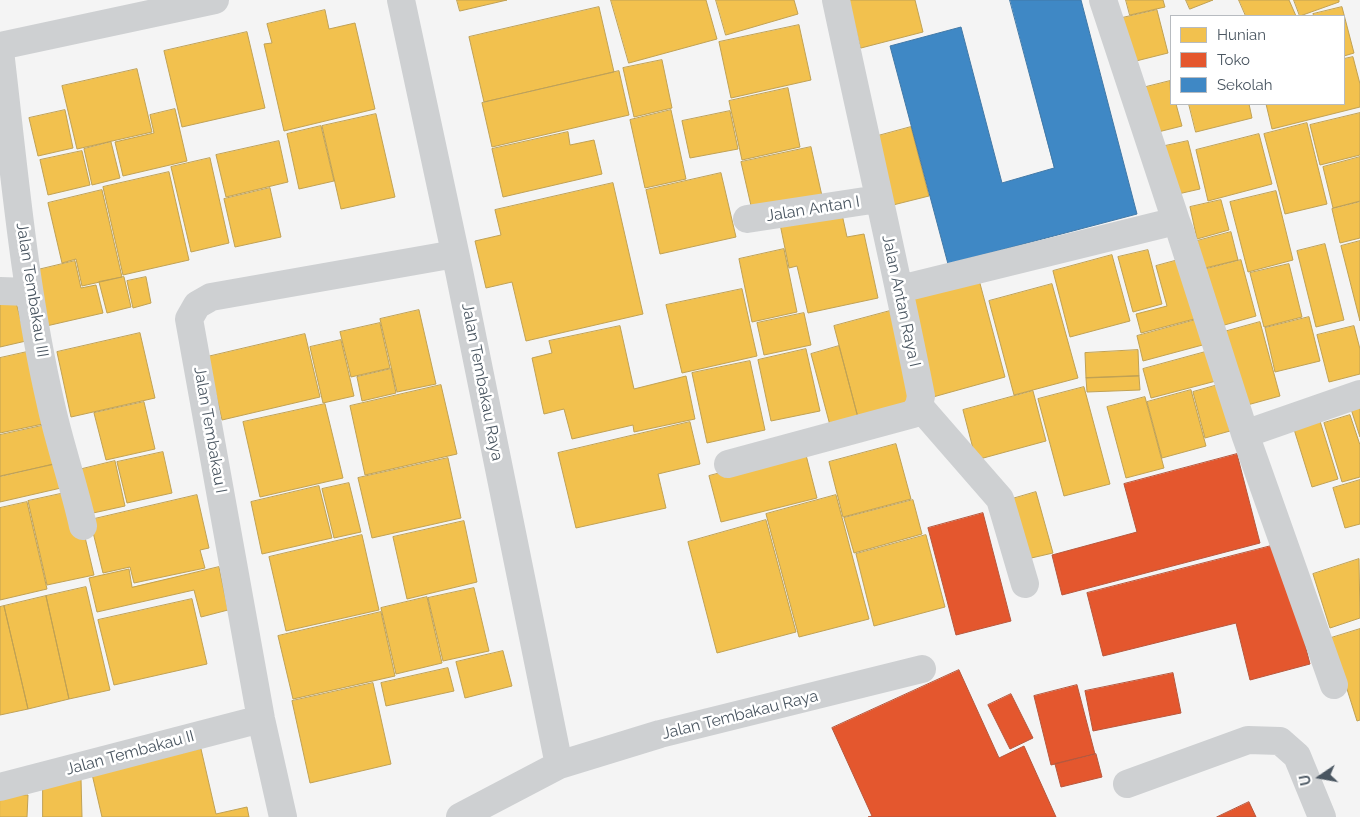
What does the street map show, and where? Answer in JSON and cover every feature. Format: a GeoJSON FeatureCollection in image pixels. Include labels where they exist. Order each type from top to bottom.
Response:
{"type":"FeatureCollection","features":[{"type":"Feature","properties":{"kind":"street"},"geometry":{"type":"LineString","coordinates":[[0,46],[215,0]]}},
{"type":"Feature","properties":{"kind":"street","name":"Jalan Tembakau Raya"},"geometry":{"type":"LineString","coordinates":[[401,0],[455,254],[559,765]]}},
{"type":"Feature","properties":{"kind":"street","name":"Jalan Antan Raya I"},"geometry":{"type":"LineString","coordinates":[[836,0],[878,199],[900,289],[921,396],[918,406]]}},
{"type":"Feature","properties":{"kind":"street"},"geometry":{"type":"LineString","coordinates":[[1104,0],[1245,434],[1334,685]]}},
{"type":"Feature","properties":{"kind":"street","name":"Jalan Tembakau III"},"geometry":{"type":"LineString","coordinates":[[0,51],[29,292],[51,405],[77,496],[83,526]]}},
{"type":"Feature","properties":{"kind":"street","name":"Jalan Antan I"},"geometry":{"type":"LineString","coordinates":[[747,219],[878,199]]}},
{"type":"Feature","properties":{"kind":"street"},"geometry":{"type":"LineString","coordinates":[[900,289],[1176,221]]}},
{"type":"Feature","properties":{"kind":"street","name":"Jalan Tembakau I"},"geometry":{"type":"LineString","coordinates":[[283,817],[261,719],[190,319],[196,305],[211,297],[455,254]]}},
{"type":"Feature","properties":{"kind":"street"},"geometry":{"type":"LineString","coordinates":[[0,291],[29,292]]}},
{"type":"Feature","properties":{"kind":"street"},"geometry":{"type":"LineString","coordinates":[[1245,434],[1360,394]]}},
{"type":"Feature","properties":{"kind":"street"},"geometry":{"type":"LineString","coordinates":[[728,464],[913,414],[918,406],[1000,499],[1025,584]]}},
{"type":"Feature","properties":{"kind":"street","name":"Jalan Tembakau Raya"},"geometry":{"type":"LineString","coordinates":[[460,817],[559,765],[660,734],[922,669]]}},
{"type":"Feature","properties":{"kind":"street","name":"Jalan Tembakau II"},"geometry":{"type":"LineString","coordinates":[[0,787],[261,719]]}},
{"type":"Feature","properties":{"kind":"street"},"geometry":{"type":"LineString","coordinates":[[1127,784],[1248,740],[1280,741],[1297,756],[1322,817]]}},
{"type":"Feature","properties":{"kind":"building: Hunian"},"geometry":{"type":"Polygon","coordinates":[[[457,0],[507,0],[460,11],[457,0]]]}},
{"type":"Feature","properties":{"kind":"building: Hunian"},"geometry":{"type":"Polygon","coordinates":[[[611,0],[706,0],[717,39],[629,63],[611,0]]]}},
{"type":"Feature","properties":{"kind":"building: Hunian"},"geometry":{"type":"Polygon","coordinates":[[[716,0],[794,0],[798,14],[726,35],[716,0]]]}},
{"type":"Feature","properties":{"kind":"building: Hunian"},"geometry":{"type":"Polygon","coordinates":[[[849,0],[915,0],[923,32],[861,48],[849,0]]]}},
{"type":"Feature","properties":{"kind":"building: Hunian"},"geometry":{"type":"Polygon","coordinates":[[[1126,0],[1163,0],[1165,7],[1130,15],[1126,0]]]}},
{"type":"Feature","properties":{"kind":"building: Hunian"},"geometry":{"type":"Polygon","coordinates":[[[1186,0],[1213,0],[1190,9],[1186,0]]]}},
{"type":"Feature","properties":{"kind":"building: Hunian"},"geometry":{"type":"Polygon","coordinates":[[[1239,0],[1289,0],[1296,15],[1246,15],[1239,0]]]}},
{"type":"Feature","properties":{"kind":"building: Hunian"},"geometry":{"type":"Polygon","coordinates":[[[1294,0],[1339,0],[1339,2],[1300,15],[1294,0]]]}},
{"type":"Feature","properties":{"kind":"building: Hunian"},"geometry":{"type":"Polygon","coordinates":[[[599,7],[614,72],[484,102],[469,37],[599,7]]]}},
{"type":"Feature","properties":{"kind":"building: Hunian"},"geometry":{"type":"Polygon","coordinates":[[[1342,7],[1344,15],[1314,15],[1342,7]]]}},
{"type":"Feature","properties":{"kind":"building: Hunian"},"geometry":{"type":"Polygon","coordinates":[[[325,10],[329,29],[355,23],[375,109],[284,131],[264,44],[272,43],[267,24],[325,10]]]}},
{"type":"Feature","properties":{"kind":"building: Hunian"},"geometry":{"type":"Polygon","coordinates":[[[1157,10],[1168,53],[1132,62],[1122,18],[1157,10]]]}},
{"type":"Feature","properties":{"kind":"building: Hunian"},"geometry":{"type":"Polygon","coordinates":[[[1345,18],[1354,53],[1345,56],[1345,18]]]}},
{"type":"Feature","properties":{"kind":"building: Hunian"},"geometry":{"type":"Polygon","coordinates":[[[799,25],[811,80],[731,98],[719,42],[799,25]]]}},
{"type":"Feature","properties":{"kind":"building: Hunian"},"geometry":{"type":"Polygon","coordinates":[[[247,32],[265,108],[182,127],[164,51],[247,32]]]}},
{"type":"Feature","properties":{"kind":"building: Hunian"},"geometry":{"type":"Polygon","coordinates":[[[1353,57],[1360,84],[1360,107],[1272,129],[1266,105],[1345,105],[1345,59],[1353,57]]]}},
{"type":"Feature","properties":{"kind":"building: Hunian"},"geometry":{"type":"Polygon","coordinates":[[[662,60],[672,108],[634,117],[623,68],[662,60]]]}},
{"type":"Feature","properties":{"kind":"building: Hunian"},"geometry":{"type":"Polygon","coordinates":[[[137,69],[152,132],[77,149],[62,86],[137,69]]]}},
{"type":"Feature","properties":{"kind":"building: Hunian"},"geometry":{"type":"Polygon","coordinates":[[[619,71],[629,115],[492,147],[482,103],[619,71]]]}},
{"type":"Feature","properties":{"kind":"building: Hunian"},"geometry":{"type":"Polygon","coordinates":[[[1170,81],[1170,105],[1176,105],[1182,126],[1154,133],[1142,88],[1170,81]]]}},
{"type":"Feature","properties":{"kind":"building: Hunian"},"geometry":{"type":"Polygon","coordinates":[[[788,88],[800,147],[742,160],[729,101],[788,88]]]}},
{"type":"Feature","properties":{"kind":"building: Hunian"},"geometry":{"type":"Polygon","coordinates":[[[1189,105],[1249,105],[1252,118],[1196,132],[1189,105]]]}},
{"type":"Feature","properties":{"kind":"building: Hunian"},"geometry":{"type":"Polygon","coordinates":[[[175,109],[187,161],[123,176],[115,142],[154,133],[150,115],[175,109]]]}},
{"type":"Feature","properties":{"kind":"building: Hunian"},"geometry":{"type":"Polygon","coordinates":[[[65,110],[73,148],[38,156],[29,118],[65,110]]]}},
{"type":"Feature","properties":{"kind":"building: Hunian"},"geometry":{"type":"Polygon","coordinates":[[[671,110],[686,179],[645,188],[630,120],[671,110]]]}},
{"type":"Feature","properties":{"kind":"building: Hunian"},"geometry":{"type":"Polygon","coordinates":[[[730,111],[738,149],[690,158],[682,121],[730,111]]]}},
{"type":"Feature","properties":{"kind":"building: Hunian"},"geometry":{"type":"Polygon","coordinates":[[[1360,113],[1360,155],[1320,165],[1310,125],[1360,113]]]}},
{"type":"Feature","properties":{"kind":"building: Hunian"},"geometry":{"type":"Polygon","coordinates":[[[376,114],[395,197],[341,209],[322,126],[376,114]]]}},
{"type":"Feature","properties":{"kind":"building: Hunian"},"geometry":{"type":"Polygon","coordinates":[[[1307,123],[1327,204],[1285,214],[1264,134],[1307,123]]]}},
{"type":"Feature","properties":{"kind":"building: Hunian"},"geometry":{"type":"Polygon","coordinates":[[[321,126],[334,181],[299,189],[287,134],[321,126]]]}},
{"type":"Feature","properties":{"kind":"building: Hunian"},"geometry":{"type":"Polygon","coordinates":[[[911,127],[929,196],[893,205],[874,137],[911,127]]]}},
{"type":"Feature","properties":{"kind":"building: Hunian"},"geometry":{"type":"Polygon","coordinates":[[[568,132],[570,145],[594,140],[602,174],[503,197],[492,149],[568,132]]]}},
{"type":"Feature","properties":{"kind":"building: Hunian"},"geometry":{"type":"Polygon","coordinates":[[[1259,134],[1272,184],[1208,201],[1196,150],[1259,134]]]}},
{"type":"Feature","properties":{"kind":"building: Hunian"},"geometry":{"type":"Polygon","coordinates":[[[279,141],[288,182],[226,197],[216,155],[279,141]]]}},
{"type":"Feature","properties":{"kind":"building: Hunian"},"geometry":{"type":"Polygon","coordinates":[[[1188,141],[1200,189],[1178,194],[1165,146],[1188,141]]]}},
{"type":"Feature","properties":{"kind":"building: Hunian"},"geometry":{"type":"Polygon","coordinates":[[[111,142],[120,178],[92,185],[84,149],[111,142]]]}},
{"type":"Feature","properties":{"kind":"building: Hunian"},"geometry":{"type":"Polygon","coordinates":[[[811,147],[822,196],[752,210],[741,162],[811,147]]]}},
{"type":"Feature","properties":{"kind":"building: Hunian"},"geometry":{"type":"Polygon","coordinates":[[[82,151],[90,185],[48,195],[40,160],[82,151]]]}},
{"type":"Feature","properties":{"kind":"building: Hunian"},"geometry":{"type":"Polygon","coordinates":[[[1360,157],[1360,201],[1333,208],[1323,167],[1360,157]]]}},
{"type":"Feature","properties":{"kind":"building: Hunian"},"geometry":{"type":"Polygon","coordinates":[[[210,158],[229,243],[191,252],[171,167],[210,158]]]}},
{"type":"Feature","properties":{"kind":"building: Hunian"},"geometry":{"type":"Polygon","coordinates":[[[169,172],[189,260],[123,275],[103,187],[169,172]]]}},
{"type":"Feature","properties":{"kind":"building: Hunian"},"geometry":{"type":"Polygon","coordinates":[[[721,173],[736,237],[660,254],[646,190],[721,173]]]}},
{"type":"Feature","properties":{"kind":"building: Hunian"},"geometry":{"type":"Polygon","coordinates":[[[613,183],[643,314],[526,341],[512,282],[486,288],[475,241],[501,235],[495,210],[613,183]]]}},
{"type":"Feature","properties":{"kind":"building: Hunian"},"geometry":{"type":"Polygon","coordinates":[[[270,188],[281,237],[235,247],[224,199],[270,188]]]}},
{"type":"Feature","properties":{"kind":"building: Hunian"},"geometry":{"type":"Polygon","coordinates":[[[102,190],[122,277],[82,286],[76,259],[62,263],[48,203],[102,190]]]}},
{"type":"Feature","properties":{"kind":"building: Hunian"},"geometry":{"type":"Polygon","coordinates":[[[1276,191],[1293,260],[1248,272],[1230,202],[1276,191]]]}},
{"type":"Feature","properties":{"kind":"building: Hunian"},"geometry":{"type":"Polygon","coordinates":[[[1221,200],[1229,230],[1197,239],[1190,207],[1221,200]]]}},
{"type":"Feature","properties":{"kind":"building: Hunian"},"geometry":{"type":"Polygon","coordinates":[[[1360,202],[1360,238],[1340,243],[1332,209],[1360,202]]]}},
{"type":"Feature","properties":{"kind":"building: Hunian"},"geometry":{"type":"Polygon","coordinates":[[[840,205],[847,237],[864,234],[878,298],[808,313],[797,266],[789,268],[779,219],[840,205]]]}},
{"type":"Feature","properties":{"kind":"building: Hunian"},"geometry":{"type":"Polygon","coordinates":[[[1231,232],[1238,260],[1205,268],[1197,241],[1231,232]]]}},
{"type":"Feature","properties":{"kind":"building: Hunian"},"geometry":{"type":"Polygon","coordinates":[[[1360,241],[1360,321],[1341,246],[1360,241]]]}},
{"type":"Feature","properties":{"kind":"building: Hunian"},"geometry":{"type":"Polygon","coordinates":[[[1325,244],[1344,320],[1316,327],[1297,251],[1325,244]]]}},
{"type":"Feature","properties":{"kind":"building: Hunian"},"geometry":{"type":"Polygon","coordinates":[[[784,249],[797,312],[752,322],[739,259],[784,249]]]}},
{"type":"Feature","properties":{"kind":"building: Hunian"},"geometry":{"type":"Polygon","coordinates":[[[1148,250],[1162,304],[1133,312],[1118,257],[1148,250]]]}},
{"type":"Feature","properties":{"kind":"building: Hunian"},"geometry":{"type":"Polygon","coordinates":[[[1112,255],[1130,321],[1070,337],[1053,271],[1112,255]]]}},
{"type":"Feature","properties":{"kind":"building: Hunian"},"geometry":{"type":"Polygon","coordinates":[[[1182,259],[1198,318],[1141,333],[1136,314],[1167,306],[1156,266],[1182,259]]]}},
{"type":"Feature","properties":{"kind":"building: Hunian"},"geometry":{"type":"Polygon","coordinates":[[[1241,260],[1256,316],[1214,328],[1199,271],[1241,260]]]}},
{"type":"Feature","properties":{"kind":"building: Hunian"},"geometry":{"type":"Polygon","coordinates":[[[75,261],[81,288],[96,285],[103,313],[42,327],[29,272],[75,261]]]}},
{"type":"Feature","properties":{"kind":"building: Hunian"},"geometry":{"type":"Polygon","coordinates":[[[1289,264],[1302,317],[1264,327],[1250,273],[1289,264]]]}},
{"type":"Feature","properties":{"kind":"building: Hunian"},"geometry":{"type":"Polygon","coordinates":[[[978,276],[1005,377],[933,397],[906,295],[978,276]]]}},
{"type":"Feature","properties":{"kind":"building: Hunian"},"geometry":{"type":"Polygon","coordinates":[[[124,277],[131,307],[107,313],[99,282],[124,277]]]}},
{"type":"Feature","properties":{"kind":"building: Hunian"},"geometry":{"type":"Polygon","coordinates":[[[146,277],[151,303],[133,308],[127,281],[146,277]]]}},
{"type":"Feature","properties":{"kind":"building: Hunian"},"geometry":{"type":"Polygon","coordinates":[[[1052,284],[1078,378],[1014,395],[989,301],[1052,284]]]}},
{"type":"Feature","properties":{"kind":"building: Hunian"},"geometry":{"type":"Polygon","coordinates":[[[742,289],[757,356],[682,373],[666,305],[742,289]]]}},
{"type":"Feature","properties":{"kind":"building: Hunian"},"geometry":{"type":"Polygon","coordinates":[[[14,294],[26,341],[0,347],[0,298],[14,294]]]}},
{"type":"Feature","properties":{"kind":"building: Hunian"},"geometry":{"type":"Polygon","coordinates":[[[419,310],[436,384],[397,392],[380,319],[419,310]]]}},
{"type":"Feature","properties":{"kind":"building: Hunian"},"geometry":{"type":"Polygon","coordinates":[[[890,311],[914,403],[858,418],[834,326],[890,311]]]}},
{"type":"Feature","properties":{"kind":"building: Hunian"},"geometry":{"type":"Polygon","coordinates":[[[804,313],[811,345],[764,355],[757,323],[804,313]]]}},
{"type":"Feature","properties":{"kind":"building: Hunian"},"geometry":{"type":"Polygon","coordinates":[[[1309,317],[1320,361],[1275,372],[1265,328],[1309,317]]]}},
{"type":"Feature","properties":{"kind":"building: Hunian"},"geometry":{"type":"Polygon","coordinates":[[[1203,318],[1210,343],[1143,361],[1137,336],[1203,318]]]}},
{"type":"Feature","properties":{"kind":"building: Hunian"},"geometry":{"type":"Polygon","coordinates":[[[1260,322],[1280,396],[1240,407],[1220,333],[1260,322]]]}},
{"type":"Feature","properties":{"kind":"building: Hunian"},"geometry":{"type":"Polygon","coordinates":[[[380,323],[390,368],[351,377],[340,332],[380,323]]]}},
{"type":"Feature","properties":{"kind":"building: Hunian"},"geometry":{"type":"Polygon","coordinates":[[[620,326],[634,389],[686,376],[695,419],[634,432],[633,425],[572,439],[564,409],[544,414],[532,358],[552,353],[549,341],[620,326]]]}},
{"type":"Feature","properties":{"kind":"building: Hunian"},"geometry":{"type":"Polygon","coordinates":[[[1354,326],[1360,349],[1360,374],[1329,382],[1317,335],[1354,326]]]}},
{"type":"Feature","properties":{"kind":"building: Hunian"},"geometry":{"type":"Polygon","coordinates":[[[140,333],[155,398],[71,417],[57,352],[140,333]]]}},
{"type":"Feature","properties":{"kind":"building: Hunian"},"geometry":{"type":"Polygon","coordinates":[[[305,334],[320,397],[222,420],[207,357],[305,334]]]}},
{"type":"Feature","properties":{"kind":"building: Hunian"},"geometry":{"type":"Polygon","coordinates":[[[341,340],[354,396],[323,403],[310,347],[341,340]]]}},
{"type":"Feature","properties":{"kind":"building: Hunian"},"geometry":{"type":"Polygon","coordinates":[[[839,346],[859,421],[831,429],[811,354],[839,346]]]}},
{"type":"Feature","properties":{"kind":"building: Hunian"},"geometry":{"type":"Polygon","coordinates":[[[806,349],[820,411],[771,421],[758,360],[806,349]]]}},
{"type":"Feature","properties":{"kind":"building: Hunian"},"geometry":{"type":"Polygon","coordinates":[[[1138,350],[1139,376],[1086,378],[1085,353],[1138,350]]]}},
{"type":"Feature","properties":{"kind":"building: Hunian"},"geometry":{"type":"Polygon","coordinates":[[[1209,351],[1216,381],[1151,398],[1143,369],[1209,351]]]}},
{"type":"Feature","properties":{"kind":"building: Hunian"},"geometry":{"type":"Polygon","coordinates":[[[27,352],[43,424],[0,433],[0,358],[27,352]]]}},
{"type":"Feature","properties":{"kind":"building: Hunian"},"geometry":{"type":"Polygon","coordinates":[[[750,361],[765,430],[707,443],[692,373],[750,361]]]}},
{"type":"Feature","properties":{"kind":"building: Hunian"},"geometry":{"type":"Polygon","coordinates":[[[391,369],[396,393],[362,401],[357,377],[391,369]]]}},
{"type":"Feature","properties":{"kind":"building: Hunian"},"geometry":{"type":"Polygon","coordinates":[[[1139,376],[1140,390],[1087,392],[1086,378],[1139,376]]]}},
{"type":"Feature","properties":{"kind":"building: Hunian"},"geometry":{"type":"Polygon","coordinates":[[[441,385],[457,454],[365,475],[350,406],[441,385]]]}},
{"type":"Feature","properties":{"kind":"building: Hunian"},"geometry":{"type":"Polygon","coordinates":[[[1218,385],[1230,431],[1205,438],[1193,392],[1218,385]]]}},
{"type":"Feature","properties":{"kind":"building: Hunian"},"geometry":{"type":"Polygon","coordinates":[[[1084,387],[1110,484],[1064,496],[1038,399],[1084,387]]]}},
{"type":"Feature","properties":{"kind":"building: Hunian"},"geometry":{"type":"Polygon","coordinates":[[[1191,390],[1206,446],[1162,458],[1147,402],[1191,390]]]}},
{"type":"Feature","properties":{"kind":"building: Hunian"},"geometry":{"type":"Polygon","coordinates":[[[1033,391],[1046,441],[976,460],[963,410],[1033,391]]]}},
{"type":"Feature","properties":{"kind":"building: Hunian"},"geometry":{"type":"Polygon","coordinates":[[[1145,397],[1164,468],[1126,478],[1107,407],[1145,397]]]}},
{"type":"Feature","properties":{"kind":"building: Hunian"},"geometry":{"type":"Polygon","coordinates":[[[144,402],[155,449],[106,460],[94,413],[144,402]]]}},
{"type":"Feature","properties":{"kind":"building: Hunian"},"geometry":{"type":"Polygon","coordinates":[[[325,404],[343,478],[260,497],[243,422],[325,404]]]}},
{"type":"Feature","properties":{"kind":"building: Hunian"},"geometry":{"type":"Polygon","coordinates":[[[1360,406],[1360,437],[1351,409],[1360,406]]]}},
{"type":"Feature","properties":{"kind":"building: Hunian"},"geometry":{"type":"Polygon","coordinates":[[[1350,415],[1360,445],[1360,477],[1342,482],[1324,423],[1350,415]]]}},
{"type":"Feature","properties":{"kind":"building: Hunian"},"geometry":{"type":"Polygon","coordinates":[[[1319,418],[1338,479],[1312,487],[1293,426],[1319,418]]]}},
{"type":"Feature","properties":{"kind":"building: Hunian"},"geometry":{"type":"Polygon","coordinates":[[[690,422],[700,464],[658,474],[666,508],[576,528],[558,453],[690,422]]]}},
{"type":"Feature","properties":{"kind":"building: Hunian"},"geometry":{"type":"Polygon","coordinates":[[[46,425],[55,464],[0,476],[0,435],[46,425]]]}},
{"type":"Feature","properties":{"kind":"building: Hunian"},"geometry":{"type":"Polygon","coordinates":[[[896,444],[911,499],[843,517],[829,462],[896,444]]]}},
{"type":"Feature","properties":{"kind":"building: Hunian"},"geometry":{"type":"Polygon","coordinates":[[[805,451],[817,498],[721,522],[709,476],[805,451]]]}},
{"type":"Feature","properties":{"kind":"building: Hunian"},"geometry":{"type":"Polygon","coordinates":[[[163,452],[172,493],[127,503],[117,462],[163,452]]]}},
{"type":"Feature","properties":{"kind":"building: Hunian"},"geometry":{"type":"Polygon","coordinates":[[[448,458],[461,518],[372,538],[358,478],[448,458]]]}},
{"type":"Feature","properties":{"kind":"building: Hunian"},"geometry":{"type":"Polygon","coordinates":[[[115,461],[125,506],[84,515],[74,471],[115,461]]]}},
{"type":"Feature","properties":{"kind":"building: Hunian"},"geometry":{"type":"Polygon","coordinates":[[[55,464],[61,488],[0,502],[0,477],[55,464]]]}},
{"type":"Feature","properties":{"kind":"building: Hunian"},"geometry":{"type":"Polygon","coordinates":[[[1360,480],[1360,524],[1345,528],[1333,488],[1360,480]]]}},
{"type":"Feature","properties":{"kind":"building: Hunian"},"geometry":{"type":"Polygon","coordinates":[[[349,483],[361,532],[334,538],[322,489],[349,483]]]}},
{"type":"Feature","properties":{"kind":"building: Hunian"},"geometry":{"type":"Polygon","coordinates":[[[319,486],[332,538],[262,554],[251,502],[319,486]]]}},
{"type":"Feature","properties":{"kind":"building: Hunian"},"geometry":{"type":"Polygon","coordinates":[[[74,491],[94,575],[47,585],[28,501],[74,491]]]}},
{"type":"Feature","properties":{"kind":"building: Hunian"},"geometry":{"type":"Polygon","coordinates":[[[1036,492],[1053,553],[1027,559],[1012,499],[1036,492]]]}},
{"type":"Feature","properties":{"kind":"building: Hunian"},"geometry":{"type":"Polygon","coordinates":[[[197,495],[209,548],[200,550],[205,568],[134,583],[130,567],[103,573],[90,520],[197,495]]]}},
{"type":"Feature","properties":{"kind":"building: Hunian"},"geometry":{"type":"Polygon","coordinates":[[[836,495],[869,619],[799,637],[766,514],[836,495]]]}},
{"type":"Feature","properties":{"kind":"building: Hunian"},"geometry":{"type":"Polygon","coordinates":[[[913,500],[922,534],[854,553],[844,518],[913,500]]]}},
{"type":"Feature","properties":{"kind":"building: Hunian"},"geometry":{"type":"Polygon","coordinates":[[[27,502],[47,589],[0,600],[0,508],[27,502]]]}},
{"type":"Feature","properties":{"kind":"building: Hunian"},"geometry":{"type":"Polygon","coordinates":[[[766,520],[796,632],[717,653],[688,542],[766,520]]]}},
{"type":"Feature","properties":{"kind":"building: Hunian"},"geometry":{"type":"Polygon","coordinates":[[[464,521],[477,582],[407,599],[393,537],[464,521]]]}},
{"type":"Feature","properties":{"kind":"building: Hunian"},"geometry":{"type":"Polygon","coordinates":[[[362,535],[379,610],[286,631],[269,557],[362,535]]]}},
{"type":"Feature","properties":{"kind":"building: Hunian"},"geometry":{"type":"Polygon","coordinates":[[[926,535],[945,607],[874,626],[856,554],[926,535]]]}},
{"type":"Feature","properties":{"kind":"building: Hunian"},"geometry":{"type":"Polygon","coordinates":[[[1359,559],[1360,618],[1330,628],[1313,574],[1359,559]]]}},
{"type":"Feature","properties":{"kind":"building: Hunian"},"geometry":{"type":"Polygon","coordinates":[[[219,567],[228,610],[201,617],[194,590],[97,612],[89,578],[129,569],[132,587],[219,567]]]}},
{"type":"Feature","properties":{"kind":"building: Hunian"},"geometry":{"type":"Polygon","coordinates":[[[86,587],[110,690],[69,699],[46,596],[86,587]]]}},
{"type":"Feature","properties":{"kind":"building: Hunian"},"geometry":{"type":"Polygon","coordinates":[[[474,588],[489,651],[443,661],[428,598],[474,588]]]}},
{"type":"Feature","properties":{"kind":"building: Hunian"},"geometry":{"type":"Polygon","coordinates":[[[46,596],[69,699],[28,709],[4,606],[46,596]]]}},
{"type":"Feature","properties":{"kind":"building: Hunian"},"geometry":{"type":"Polygon","coordinates":[[[427,597],[442,663],[396,674],[381,608],[427,597]]]}},
{"type":"Feature","properties":{"kind":"building: Hunian"},"geometry":{"type":"Polygon","coordinates":[[[192,599],[207,664],[114,685],[98,620],[192,599]]]}},
{"type":"Feature","properties":{"kind":"building: Hunian"},"geometry":{"type":"Polygon","coordinates":[[[4,606],[28,709],[0,715],[0,607],[4,606]]]}},
{"type":"Feature","properties":{"kind":"building: Hunian"},"geometry":{"type":"Polygon","coordinates":[[[381,612],[395,676],[293,699],[278,636],[381,612]]]}},
{"type":"Feature","properties":{"kind":"building: Hunian"},"geometry":{"type":"Polygon","coordinates":[[[1360,629],[1360,720],[1357,721],[1331,638],[1360,629]]]}},
{"type":"Feature","properties":{"kind":"building: Hunian"},"geometry":{"type":"Polygon","coordinates":[[[503,651],[512,686],[465,698],[456,662],[503,651]]]}},
{"type":"Feature","properties":{"kind":"building: Hunian"},"geometry":{"type":"Polygon","coordinates":[[[448,668],[454,691],[386,706],[381,683],[448,668]]]}},
{"type":"Feature","properties":{"kind":"building: Hunian"},"geometry":{"type":"Polygon","coordinates":[[[373,683],[391,764],[310,783],[292,701],[373,683]]]}},
{"type":"Feature","properties":{"kind":"building: Hunian"},"geometry":{"type":"Polygon","coordinates":[[[201,749],[216,814],[247,807],[249,817],[102,817],[92,774],[201,749]]]}},
{"type":"Feature","properties":{"kind":"building: Hunian"},"geometry":{"type":"Polygon","coordinates":[[[43,779],[81,779],[82,817],[43,817],[43,779]]]}},
{"type":"Feature","properties":{"kind":"building: Hunian"},"geometry":{"type":"Polygon","coordinates":[[[0,794],[28,795],[27,817],[0,817],[0,794]]]}},
{"type":"Feature","properties":{"kind":"building: Toko"},"geometry":{"type":"Polygon","coordinates":[[[1237,454],[1260,543],[1062,595],[1052,555],[1137,532],[1124,484],[1237,454]]]}},
{"type":"Feature","properties":{"kind":"building: Toko"},"geometry":{"type":"Polygon","coordinates":[[[983,513],[1011,621],[956,635],[928,528],[983,513]]]}},
{"type":"Feature","properties":{"kind":"building: Toko"},"geometry":{"type":"Polygon","coordinates":[[[1279,544],[1310,664],[1250,680],[1236,623],[1103,656],[1087,593],[1279,544]]]}},
{"type":"Feature","properties":{"kind":"building: Toko"},"geometry":{"type":"Polygon","coordinates":[[[959,670],[999,758],[1024,746],[1056,817],[868,817],[872,816],[832,728],[959,670]]]}},
{"type":"Feature","properties":{"kind":"building: Toko"},"geometry":{"type":"Polygon","coordinates":[[[1173,673],[1181,713],[1093,731],[1085,691],[1173,673]]]}},
{"type":"Feature","properties":{"kind":"building: Toko"},"geometry":{"type":"Polygon","coordinates":[[[1077,685],[1095,754],[1051,765],[1034,696],[1077,685]]]}},
{"type":"Feature","properties":{"kind":"building: Toko"},"geometry":{"type":"Polygon","coordinates":[[[1011,694],[1033,738],[1010,749],[988,705],[1011,694]]]}},
{"type":"Feature","properties":{"kind":"building: Toko"},"geometry":{"type":"Polygon","coordinates":[[[1096,754],[1102,777],[1061,787],[1055,764],[1096,754]]]}},
{"type":"Feature","properties":{"kind":"building: Toko"},"geometry":{"type":"Polygon","coordinates":[[[1249,802],[1256,817],[1217,817],[1249,802]]]}},
{"type":"Feature","properties":{"kind":"building: Sekolah"},"geometry":{"type":"Polygon","coordinates":[[[1010,0],[1081,0],[1137,214],[948,264],[890,46],[961,27],[1002,183],[1054,168],[1010,0]]]}}]}
